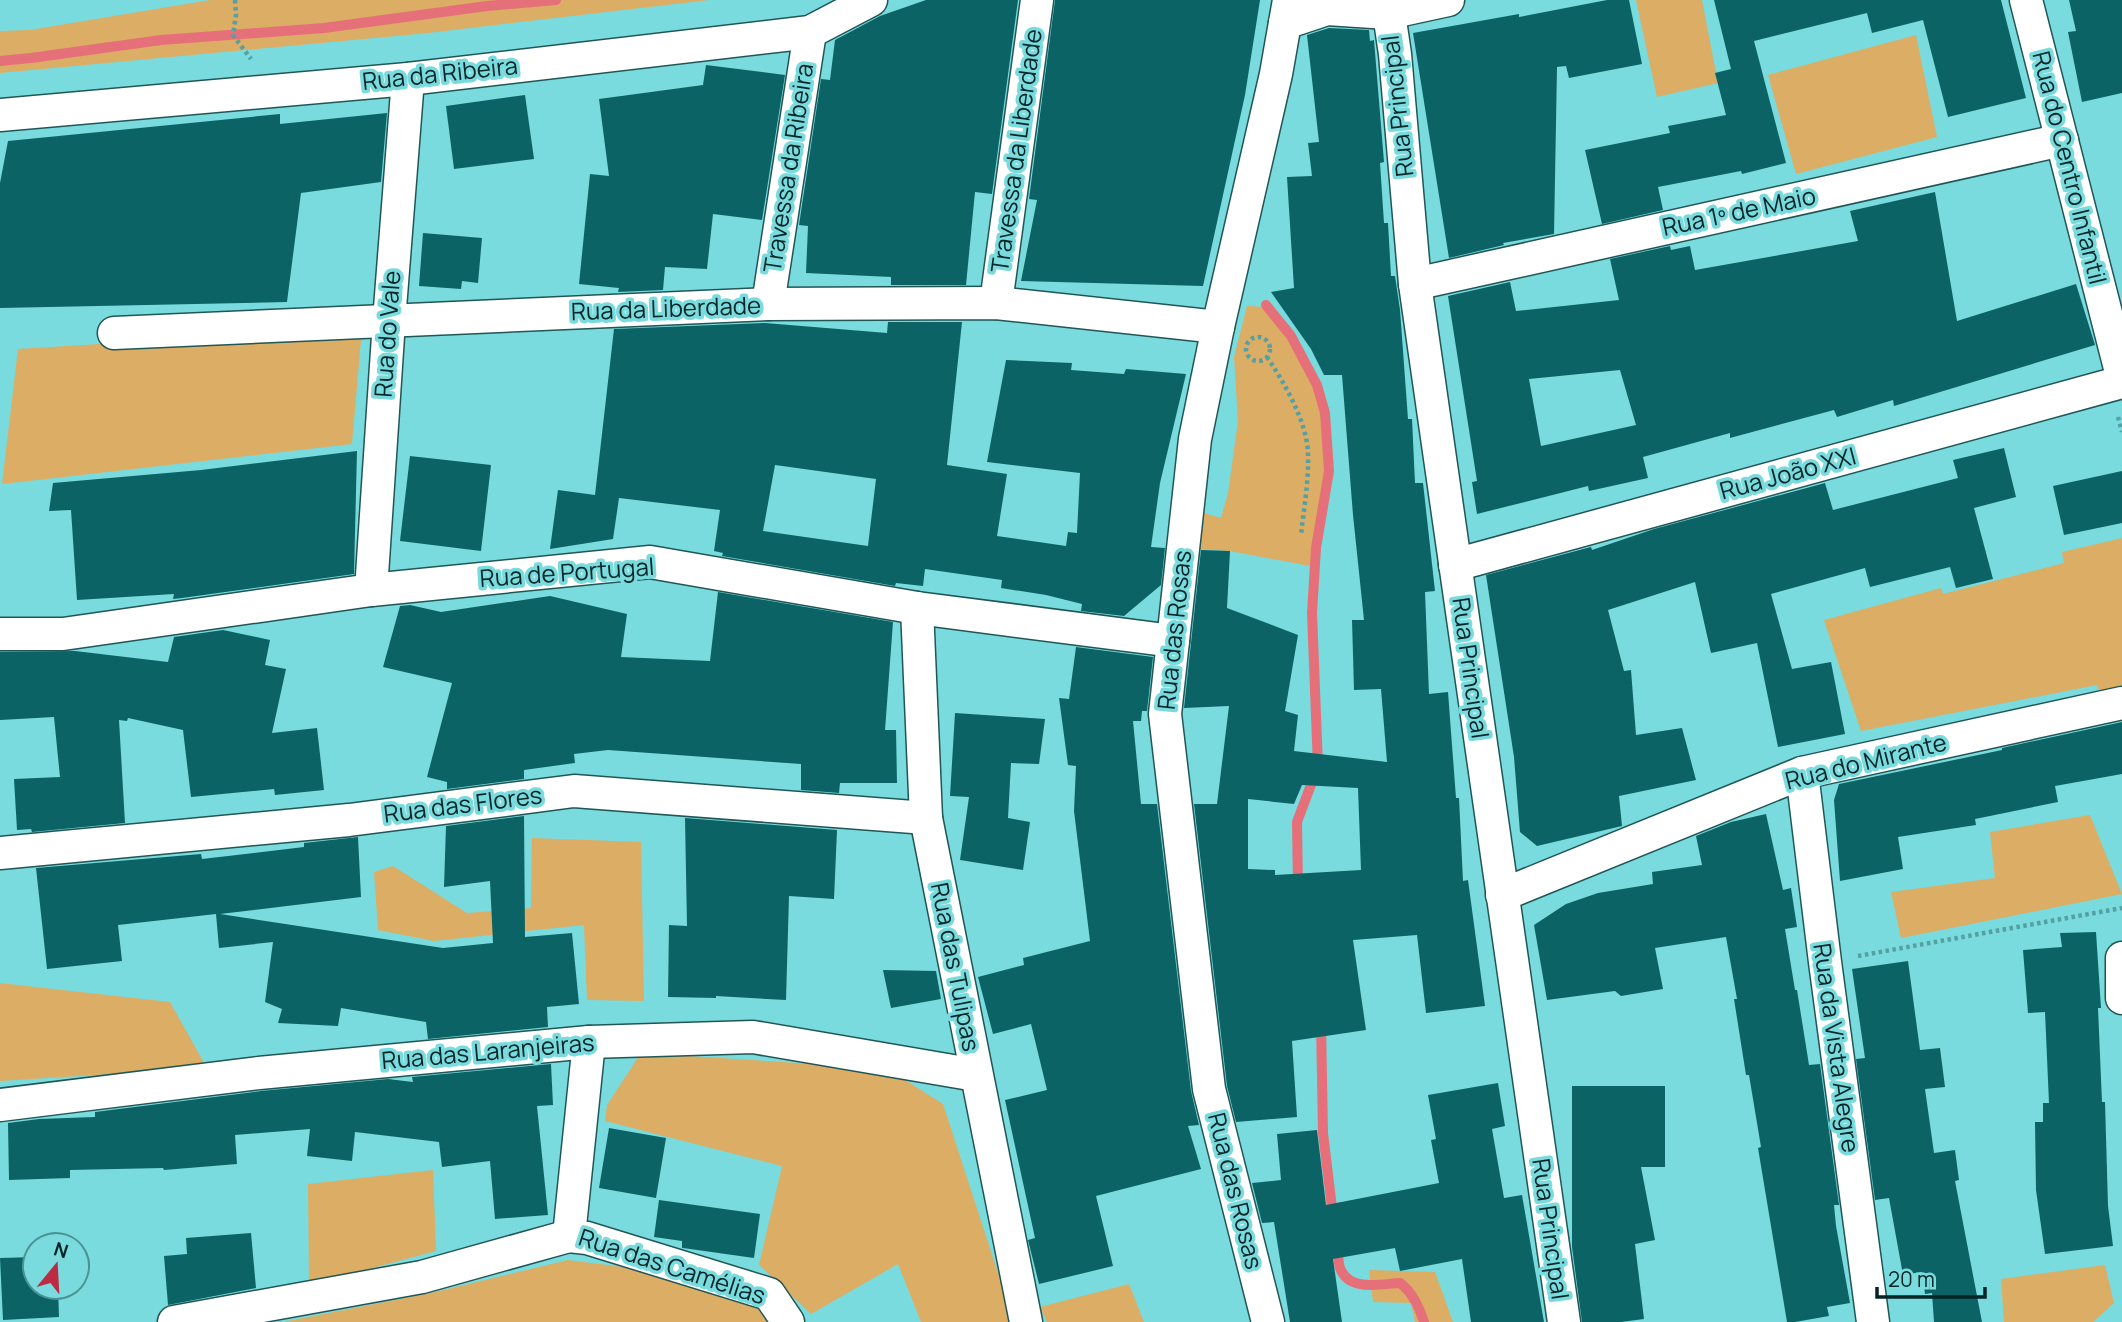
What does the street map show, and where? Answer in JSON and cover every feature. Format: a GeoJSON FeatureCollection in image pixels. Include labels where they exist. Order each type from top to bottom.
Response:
{"type":"FeatureCollection","features":[{"type":"Feature","properties":{"kind":"street","name":"Rua da Ribeira"},"geometry":{"type":"LineString","coordinates":[[0,115],[408,79],[810,32],[871,0]]}},
{"type":"Feature","properties":{"kind":"street","name":"Travessa da Liberdade"},"geometry":{"type":"LineString","coordinates":[[996,303],[1037,0]]}},
{"type":"Feature","properties":{"kind":"street"},"geometry":{"type":"LineString","coordinates":[[1287,11],[1448,0]]}},
{"type":"Feature","properties":{"kind":"street","name":"Rua do Centro Infantil"},"geometry":{"type":"LineString","coordinates":[[2026,0],[2122,376]]}},
{"type":"Feature","properties":{"kind":"street","name":"Rua Principal"},"geometry":{"type":"LineString","coordinates":[[1387,6],[1395,54],[1415,284],[1564,1322]]}},
{"type":"Feature","properties":{"kind":"street","name":"Rua das Rosas"},"geometry":{"type":"LineString","coordinates":[[1268,1322],[1209,1089],[1165,714],[1195,439],[1276,74],[1287,11]]}},
{"type":"Feature","properties":{"kind":"street","name":"Travessa da Ribeira"},"geometry":{"type":"LineString","coordinates":[[768,304],[810,32]]}},
{"type":"Feature","properties":{"kind":"street","name":"Rua do Vale"},"geometry":{"type":"LineString","coordinates":[[370,590],[408,79]]}},
{"type":"Feature","properties":{"kind":"street","name":"Rua 1º de Maio"},"geometry":{"type":"LineString","coordinates":[[1415,284],[2062,140]]}},
{"type":"Feature","properties":{"kind":"street","name":"Rua da Liberdade"},"geometry":{"type":"LineString","coordinates":[[114,333],[768,304],[996,303],[1218,327]]}},
{"type":"Feature","properties":{"kind":"street","name":"Rua João XXI"},"geometry":{"type":"LineString","coordinates":[[1455,565],[2122,382]]}},
{"type":"Feature","properties":{"kind":"street","name":"Rua de Portugal"},"geometry":{"type":"LineString","coordinates":[[0,635],[63,634],[370,590],[650,562],[917,608],[1173,641]]}},
{"type":"Feature","properties":{"kind":"street","name":"Rua das Tulipas"},"geometry":{"type":"LineString","coordinates":[[917,608],[926,818],[1026,1322]]}},
{"type":"Feature","properties":{"kind":"street","name":"Rua do Mirante"},"geometry":{"type":"LineString","coordinates":[[1502,895],[1802,773],[2122,703]]}},
{"type":"Feature","properties":{"kind":"street","name":"Rua da Vista Alegre"},"geometry":{"type":"LineString","coordinates":[[1802,773],[1873,1322]]}},
{"type":"Feature","properties":{"kind":"street","name":"Rua das Flores"},"geometry":{"type":"LineString","coordinates":[[0,853],[349,820],[574,791],[926,818]]}},
{"type":"Feature","properties":{"kind":"street"},"geometry":{"type":"LineString","coordinates":[[2122,958],[2122,998]]}},
{"type":"Feature","properties":{"kind":"street","name":"Rua das Laranjeiras"},"geometry":{"type":"LineString","coordinates":[[0,1105],[259,1073],[589,1042],[753,1037],[976,1075]]}},
{"type":"Feature","properties":{"kind":"street","name":"Rua das Camélias"},"geometry":{"type":"LineString","coordinates":[[589,1042],[569,1237],[587,1238],[769,1294],[788,1322]]}},
{"type":"Feature","properties":{"kind":"street"},"geometry":{"type":"LineString","coordinates":[[174,1322],[422,1277],[569,1237]]}},
{"type":"Feature","properties":{"kind":"path"},"geometry":{"type":"LineString","coordinates":[[235,0],[233,35],[255,64],[264,92]]}},
{"type":"Feature","properties":{"kind":"path"},"geometry":{"type":"LineString","coordinates":[[1268,357],[1257,361],[1250,358],[1246,350],[1248,342],[1255,337],[1266,340],[1270,346],[1268,357],[1281,378],[1304,429],[1307,464],[1301,536]]}},
{"type":"Feature","properties":{"kind":"path"},"geometry":{"type":"LineString","coordinates":[[1825,962],[2122,908]]}},
{"type":"Feature","properties":{"kind":"shaded area"},"geometry":{"type":"Polygon","coordinates":[[[210,0],[709,0],[428,33],[0,73],[0,31],[30,30],[210,0]]]}},
{"type":"Feature","properties":{"kind":"shaded area"},"geometry":{"type":"Polygon","coordinates":[[[1636,0],[1702,0],[1718,83],[1657,97],[1636,0]]]}},
{"type":"Feature","properties":{"kind":"shaded area"},"geometry":{"type":"Polygon","coordinates":[[[1916,35],[1937,137],[1796,174],[1768,75],[1916,35]]]}},
{"type":"Feature","properties":{"kind":"shaded area"},"geometry":{"type":"Polygon","coordinates":[[[1247,306],[1268,307],[1306,363],[1321,403],[1329,447],[1329,471],[1315,567],[1230,551],[1193,549],[1204,513],[1221,518],[1228,493],[1238,421],[1234,357],[1247,306]]]}},
{"type":"Feature","properties":{"kind":"shaded area"},"geometry":{"type":"Polygon","coordinates":[[[362,328],[352,444],[2,484],[18,349],[362,328]]]}},
{"type":"Feature","properties":{"kind":"shaded area"},"geometry":{"type":"Polygon","coordinates":[[[2122,538],[2122,694],[2102,700],[2097,685],[1861,731],[1824,620],[1941,588],[1943,594],[2064,563],[2062,552],[2122,538]]]}},
{"type":"Feature","properties":{"kind":"shaded area"},"geometry":{"type":"Polygon","coordinates":[[[2090,815],[2122,894],[1901,938],[1891,892],[1995,878],[1990,832],[2090,815]]]}},
{"type":"Feature","properties":{"kind":"shaded area"},"geometry":{"type":"Polygon","coordinates":[[[532,838],[641,842],[644,1001],[587,1000],[584,925],[434,941],[378,930],[374,872],[393,866],[467,913],[531,908],[532,838]]]}},
{"type":"Feature","properties":{"kind":"shaded area"},"geometry":{"type":"Polygon","coordinates":[[[0,983],[170,1002],[207,1068],[0,1081],[0,983]]]}},
{"type":"Feature","properties":{"kind":"shaded area"},"geometry":{"type":"Polygon","coordinates":[[[641,1053],[877,1068],[899,1076],[943,1104],[1014,1322],[921,1322],[898,1264],[811,1314],[759,1265],[782,1166],[605,1121],[607,1105],[641,1053]]]}},
{"type":"Feature","properties":{"kind":"shaded area"},"geometry":{"type":"Polygon","coordinates":[[[433,1170],[436,1251],[309,1285],[308,1184],[433,1170]]]}},
{"type":"Feature","properties":{"kind":"shaded area"},"geometry":{"type":"Polygon","coordinates":[[[568,1260],[647,1270],[766,1308],[774,1322],[283,1322],[431,1293],[568,1260]]]}},
{"type":"Feature","properties":{"kind":"shaded area"},"geometry":{"type":"Polygon","coordinates":[[[2105,1265],[2114,1303],[2093,1322],[2004,1322],[2001,1279],[2105,1265]]]}},
{"type":"Feature","properties":{"kind":"shaded area"},"geometry":{"type":"Polygon","coordinates":[[[1369,1270],[1435,1272],[1453,1322],[1415,1322],[1411,1303],[1373,1302],[1369,1270]]]}},
{"type":"Feature","properties":{"kind":"shaded area"},"geometry":{"type":"Polygon","coordinates":[[[1129,1284],[1144,1322],[1047,1322],[1040,1307],[1129,1284]]]}},
{"type":"Feature","properties":{"kind":"building"},"geometry":{"type":"Polygon","coordinates":[[[926,0],[1018,0],[992,194],[975,192],[966,285],[891,285],[891,277],[806,273],[808,226],[799,225],[821,79],[830,80],[835,40],[880,16],[926,0]]]}},
{"type":"Feature","properties":{"kind":"building"},"geometry":{"type":"Polygon","coordinates":[[[1055,0],[1260,0],[1245,95],[1203,286],[1021,281],[1037,200],[1029,199],[1055,0]]]}},
{"type":"Feature","properties":{"kind":"building"},"geometry":{"type":"Polygon","coordinates":[[[1607,0],[1629,0],[1642,64],[1569,78],[1566,66],[1557,67],[1554,234],[1503,243],[1504,245],[1449,258],[1413,33],[1607,0]]]}},
{"type":"Feature","properties":{"kind":"building"},"geometry":{"type":"Polygon","coordinates":[[[1714,0],[2001,0],[2026,98],[1948,117],[1923,20],[1872,33],[1867,13],[1754,41],[1786,163],[1742,174],[1741,171],[1658,187],[1663,210],[1602,224],[1585,150],[1670,133],[1668,126],[1726,115],[1715,73],[1731,69],[1714,0]]]}},
{"type":"Feature","properties":{"kind":"building"},"geometry":{"type":"Polygon","coordinates":[[[2069,0],[2122,0],[2122,93],[2082,102],[2068,32],[2076,31],[2069,0]]]}},
{"type":"Feature","properties":{"kind":"building"},"geometry":{"type":"Polygon","coordinates":[[[1329,28],[1369,30],[1370,41],[1374,40],[1384,162],[1380,163],[1384,223],[1388,223],[1391,276],[1395,276],[1400,310],[1408,419],[1412,419],[1415,483],[1423,483],[1435,591],[1425,592],[1429,694],[1448,692],[1456,798],[1459,798],[1463,881],[1468,880],[1485,1006],[1426,1013],[1417,935],[1353,940],[1366,1030],[1292,1041],[1297,1117],[1236,1122],[1227,1086],[1194,804],[1217,804],[1229,706],[1184,708],[1201,550],[1230,551],[1227,608],[1298,635],[1285,711],[1298,715],[1294,751],[1387,762],[1381,689],[1354,690],[1352,620],[1364,620],[1342,375],[1324,375],[1311,349],[1271,292],[1294,288],[1287,177],[1312,176],[1308,143],[1319,142],[1307,35],[1329,28]],[[1302,785],[1294,804],[1248,799],[1248,869],[1275,870],[1275,875],[1361,870],[1358,788],[1302,785]]]}},
{"type":"Feature","properties":{"kind":"building"},"geometry":{"type":"Polygon","coordinates":[[[706,65],[785,75],[762,220],[713,214],[707,269],[665,267],[663,290],[618,292],[619,288],[579,284],[590,174],[609,176],[599,99],[703,85],[706,65]]]}},
{"type":"Feature","properties":{"kind":"building"},"geometry":{"type":"Polygon","coordinates":[[[525,95],[534,159],[454,169],[446,106],[525,95]]]}},
{"type":"Feature","properties":{"kind":"building"},"geometry":{"type":"Polygon","coordinates":[[[387,113],[381,182],[301,193],[287,302],[0,308],[0,183],[8,141],[280,114],[280,124],[387,113]]]}},
{"type":"Feature","properties":{"kind":"building"},"geometry":{"type":"Polygon","coordinates":[[[1935,192],[1957,321],[2076,284],[2095,345],[1894,406],[1893,400],[1837,417],[1834,410],[1730,438],[1730,433],[1643,457],[1648,478],[1589,491],[1588,486],[1477,514],[1472,482],[1477,481],[1448,296],[1510,282],[1516,311],[1619,300],[1610,259],[1670,246],[1671,250],[1690,246],[1695,270],[1858,241],[1850,211],[1935,192]],[[1620,370],[1529,379],[1541,446],[1636,425],[1620,370]]]}},
{"type":"Feature","properties":{"kind":"building"},"geometry":{"type":"Polygon","coordinates":[[[423,233],[482,238],[478,283],[462,281],[461,289],[419,286],[423,233]]]}},
{"type":"Feature","properties":{"kind":"building"},"geometry":{"type":"Polygon","coordinates":[[[888,322],[962,322],[947,465],[1007,474],[997,536],[1066,546],[1068,532],[1077,533],[1080,473],[987,462],[1006,360],[1072,363],[1071,370],[1124,374],[1126,369],[1186,374],[1160,483],[1151,547],[1165,548],[1161,585],[1124,616],[1081,611],[1082,604],[1001,588],[1002,580],[925,569],[923,586],[896,583],[895,586],[722,556],[723,553],[714,551],[720,510],[619,498],[613,539],[550,549],[558,490],[595,495],[614,329],[765,323],[887,333],[888,322]],[[775,465],[763,531],[868,546],[876,479],[775,465]]]}},
{"type":"Feature","properties":{"kind":"building"},"geometry":{"type":"Polygon","coordinates":[[[2004,448],[2016,497],[1974,508],[1993,579],[1956,588],[1950,567],[1870,587],[1865,568],[1771,594],[1792,669],[1831,662],[1845,734],[1778,747],[1757,643],[1711,653],[1695,582],[1608,610],[1624,671],[1631,670],[1636,735],[1682,728],[1696,780],[1619,796],[1622,826],[1537,846],[1520,832],[1514,757],[1486,575],[1591,547],[1592,550],[1654,529],[1825,483],[1833,510],[1958,478],[1953,460],[2004,448]]]}},
{"type":"Feature","properties":{"kind":"building"},"geometry":{"type":"Polygon","coordinates":[[[357,451],[354,574],[173,599],[174,594],[77,600],[71,510],[49,511],[53,483],[201,470],[357,451]]]}},
{"type":"Feature","properties":{"kind":"building"},"geometry":{"type":"Polygon","coordinates":[[[410,456],[491,465],[481,551],[400,541],[410,456]]]}},
{"type":"Feature","properties":{"kind":"building"},"geometry":{"type":"Polygon","coordinates":[[[2122,471],[2122,523],[2064,535],[2053,486],[2122,471]]]}},
{"type":"Feature","properties":{"kind":"building"},"geometry":{"type":"Polygon","coordinates":[[[718,592],[893,622],[885,730],[896,730],[897,783],[840,783],[839,793],[801,790],[801,764],[608,750],[574,754],[575,763],[524,770],[524,779],[447,789],[447,782],[427,777],[452,683],[383,667],[400,606],[410,605],[441,612],[550,596],[627,614],[621,657],[710,661],[718,592]]]}},
{"type":"Feature","properties":{"kind":"building"},"geometry":{"type":"Polygon","coordinates":[[[223,630],[270,640],[265,665],[286,669],[272,733],[317,728],[324,790],[275,795],[274,789],[191,797],[183,730],[128,718],[127,721],[119,720],[125,823],[32,832],[31,829],[17,830],[14,779],[60,777],[54,717],[0,720],[0,652],[75,651],[168,662],[174,637],[223,630]]]}},
{"type":"Feature","properties":{"kind":"building"},"geometry":{"type":"Polygon","coordinates":[[[1076,647],[1153,657],[1147,711],[1142,711],[1141,721],[1133,721],[1141,804],[1157,804],[1191,1091],[1199,1125],[1188,1126],[1201,1169],[1096,1196],[1113,1266],[1039,1284],[1028,1240],[1035,1238],[1005,1100],[1047,1090],[1031,1024],[993,1034],[978,977],[1024,965],[1023,958],[1090,941],[1074,811],[1076,766],[1068,765],[1059,698],[1069,699],[1076,647]]]}},
{"type":"Feature","properties":{"kind":"building"},"geometry":{"type":"Polygon","coordinates":[[[955,713],[1045,719],[1039,764],[1011,763],[1008,818],[1030,822],[1023,870],[960,860],[969,797],[950,796],[955,713]]]}},
{"type":"Feature","properties":{"kind":"building"},"geometry":{"type":"Polygon","coordinates":[[[2122,722],[2122,774],[2055,786],[2058,802],[1975,819],[1976,825],[1898,837],[1903,869],[1840,881],[1834,800],[1839,784],[2122,722]]]}},
{"type":"Feature","properties":{"kind":"building"},"geometry":{"type":"Polygon","coordinates":[[[1766,814],[1783,890],[1791,888],[1797,927],[1785,929],[1809,1065],[1820,1064],[1839,1205],[1834,1205],[1836,1226],[1850,1303],[1827,1307],[1829,1316],[1795,1322],[1787,1322],[1726,937],[1655,948],[1663,989],[1621,996],[1615,991],[1547,1000],[1534,925],[1566,904],[1598,893],[1653,884],[1652,872],[1702,865],[1696,836],[1731,822],[1766,814]]]}},
{"type":"Feature","properties":{"kind":"building"},"geometry":{"type":"Polygon","coordinates":[[[524,816],[525,937],[572,933],[579,1004],[547,1007],[548,1027],[428,1039],[426,1022],[341,1008],[338,1026],[278,1023],[282,1009],[265,1002],[273,942],[219,948],[216,914],[118,925],[122,961],[47,969],[36,868],[201,854],[202,859],[304,847],[304,843],[358,837],[361,897],[220,914],[443,948],[493,943],[490,881],[444,887],[446,826],[524,816]]]}},
{"type":"Feature","properties":{"kind":"building"},"geometry":{"type":"Polygon","coordinates":[[[685,818],[837,830],[834,899],[789,896],[786,1000],[716,996],[668,997],[669,925],[687,926],[685,818]]]}},
{"type":"Feature","properties":{"kind":"building"},"geometry":{"type":"Polygon","coordinates":[[[2096,932],[2101,1008],[2098,1008],[2102,1102],[2105,1102],[2108,1206],[2113,1246],[2045,1254],[2036,1190],[2035,1122],[2043,1122],[2043,1103],[2049,1103],[2045,1012],[2028,1013],[2023,950],[2062,947],[2060,933],[2096,932]]]}},
{"type":"Feature","properties":{"kind":"building"},"geometry":{"type":"Polygon","coordinates":[[[1908,961],[1920,1050],[1940,1048],[1945,1087],[1925,1089],[1934,1153],[1955,1150],[1959,1180],[1955,1181],[1982,1322],[1934,1322],[1932,1293],[1925,1294],[1922,1272],[1903,1275],[1889,1198],[1875,1200],[1856,1059],[1865,1058],[1852,969],[1908,961]]]}},
{"type":"Feature","properties":{"kind":"building"},"geometry":{"type":"Polygon","coordinates":[[[883,970],[936,971],[941,999],[891,1008],[883,970]]]}},
{"type":"Feature","properties":{"kind":"building"},"geometry":{"type":"Polygon","coordinates":[[[551,1064],[553,1105],[537,1106],[548,1215],[495,1219],[490,1161],[442,1167],[439,1142],[355,1132],[352,1161],[307,1156],[310,1129],[235,1135],[237,1164],[164,1170],[70,1170],[70,1178],[9,1180],[8,1123],[95,1117],[95,1112],[261,1091],[388,1079],[413,1082],[412,1077],[551,1064]]]}},
{"type":"Feature","properties":{"kind":"building"},"geometry":{"type":"Polygon","coordinates":[[[1498,1083],[1505,1126],[1492,1129],[1504,1198],[1522,1195],[1544,1322],[1471,1322],[1462,1259],[1400,1271],[1395,1248],[1333,1259],[1342,1322],[1290,1322],[1274,1222],[1262,1223],[1252,1183],[1281,1180],[1277,1134],[1317,1130],[1326,1205],[1439,1183],[1431,1140],[1436,1139],[1428,1095],[1498,1083]]]}},
{"type":"Feature","properties":{"kind":"building"},"geometry":{"type":"Polygon","coordinates":[[[1572,1086],[1665,1086],[1665,1167],[1641,1167],[1655,1240],[1635,1244],[1644,1319],[1582,1322],[1572,1247],[1572,1086]]]}},
{"type":"Feature","properties":{"kind":"building"},"geometry":{"type":"Polygon","coordinates":[[[609,1128],[666,1138],[656,1198],[599,1188],[609,1128]]]}},
{"type":"Feature","properties":{"kind":"building"},"geometry":{"type":"Polygon","coordinates":[[[659,1200],[760,1214],[754,1258],[682,1248],[682,1241],[654,1237],[659,1200]]]}},
{"type":"Feature","properties":{"kind":"building"},"geometry":{"type":"Polygon","coordinates":[[[251,1233],[256,1288],[168,1305],[164,1256],[187,1254],[186,1238],[251,1233]]]}},
{"type":"Feature","properties":{"kind":"building"},"geometry":{"type":"Polygon","coordinates":[[[21,1257],[21,1301],[58,1301],[59,1317],[3,1320],[0,1258],[21,1257]]]}},
{"type":"Feature","properties":{"kind":"waterway"},"geometry":{"type":"LineString","coordinates":[[0,61],[161,40],[324,28],[487,6],[556,0]]}},
{"type":"Feature","properties":{"kind":"waterway"},"geometry":{"type":"LineString","coordinates":[[1266,305],[1291,336],[1317,385],[1325,413],[1329,471],[1316,548],[1312,613],[1318,766],[1297,822],[1298,887]]}},
{"type":"Feature","properties":{"kind":"waterway"},"geometry":{"type":"LineString","coordinates":[[1321,1023],[1323,1133],[1333,1216]]}},
{"type":"Feature","properties":{"kind":"waterway"},"geometry":{"type":"LineString","coordinates":[[1337,1246],[1339,1266],[1344,1276],[1358,1284],[1400,1283],[1409,1291],[1424,1322]]}}]}
